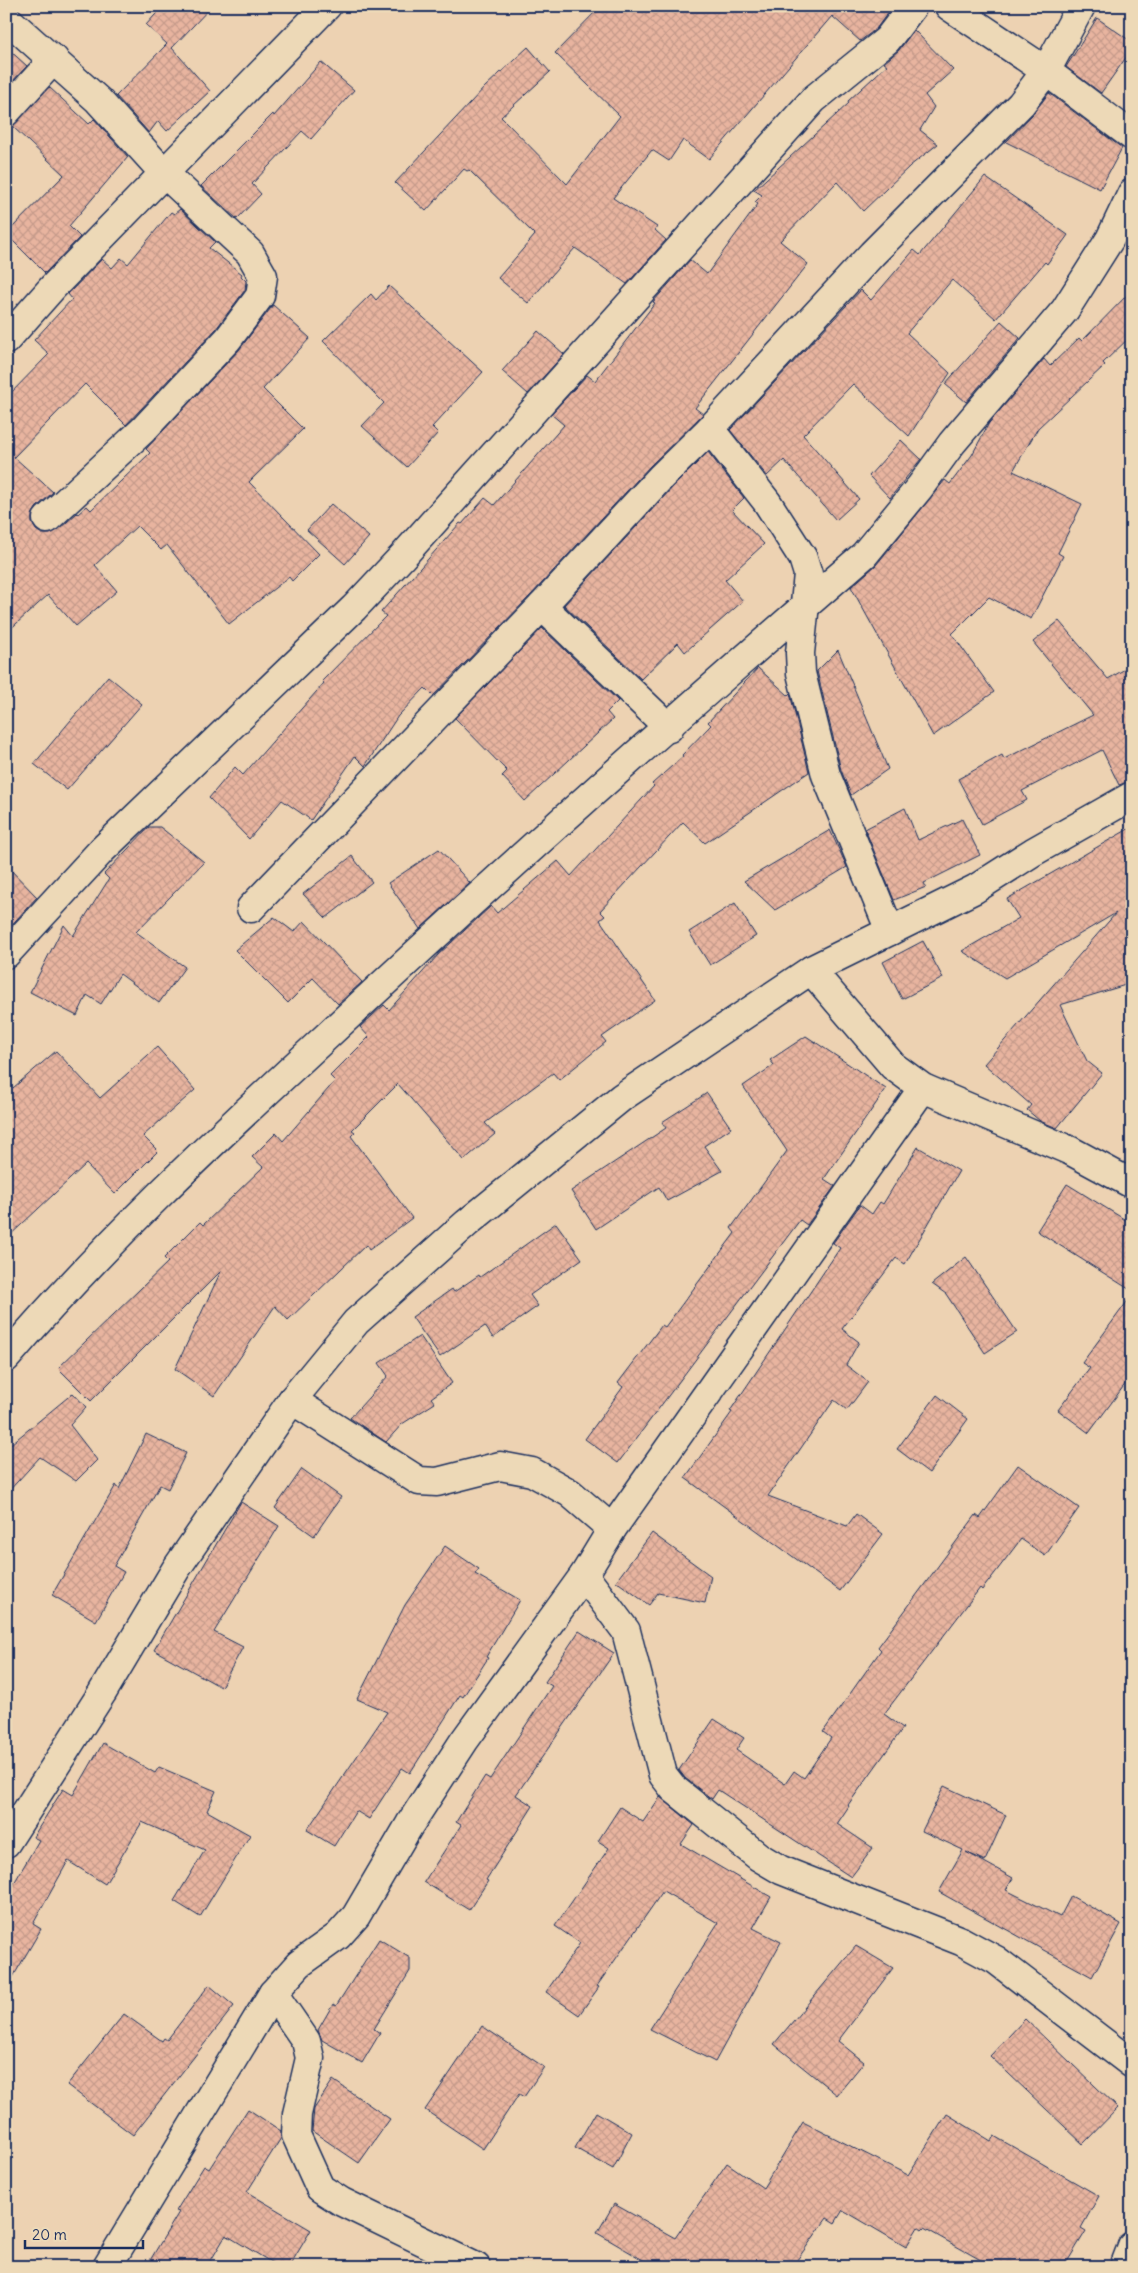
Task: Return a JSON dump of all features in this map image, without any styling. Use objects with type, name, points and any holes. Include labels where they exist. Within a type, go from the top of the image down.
[{"type":"street","points":[[6,340],[53,287],[327,6]]},
{"type":"street","points":[[6,954],[102,850],[354,608],[409,550],[814,98],[887,40],[913,6]]},
{"type":"street","points":[[949,6],[1046,71],[1132,136]]},
{"type":"street","points":[[251,908],[542,606],[661,477],[710,429],[872,254],[1021,104],[1046,71],[1080,6]]},
{"type":"street","points":[[6,18],[98,100],[164,173],[250,253],[263,276],[260,296],[228,339],[143,430],[47,519]]},
{"type":"street","points":[[6,112],[54,59]]},
{"type":"street","points":[[6,1358],[51,1305],[221,1135],[429,940],[864,555],[920,487],[952,443],[1064,310],[1110,239],[1132,193]]},
{"type":"street","points":[[710,429],[767,502],[803,558],[808,574],[800,653],[801,673],[826,775],[890,931]]},
{"type":"street","points":[[542,606],[669,728]]},
{"type":"street","points":[[6,1843],[102,1692],[176,1569],[292,1400],[356,1322],[467,1223],[622,1097],[811,970],[975,889],[1032,852],[1132,796]]},
{"type":"street","points":[[811,970],[893,1066],[923,1088],[1071,1151],[1132,1184]]},
{"type":"street","points":[[107,2267],[273,1993],[299,1964],[338,1936],[356,1916],[410,1824],[464,1741],[584,1574],[612,1529],[923,1088]]},
{"type":"street","points":[[292,1400],[419,1480],[437,1482],[500,1466],[532,1472],[570,1492],[612,1529]]},
{"type":"street","points":[[584,1574],[626,1631],[663,1775],[674,1789],[759,1857],[781,1870],[961,1942],[996,1960],[1072,2016],[1132,2064]]},
{"type":"street","points":[[273,1993],[306,2041],[310,2058],[297,2114],[296,2135],[320,2188],[342,2202],[476,2267]]},
{"type":"street","points":[[1124,2267],[1132,2246]]},
{"type":"building","points":[[163,6],[212,6],[172,48],[210,91],[167,131],[158,121],[149,133],[116,96],[167,44],[146,25]]},
{"type":"building","points":[[601,6],[892,7],[876,29],[860,41],[832,16],[709,159],[683,140],[669,161],[652,150],[613,198],[657,227],[655,230],[666,240],[627,284],[575,248],[528,303],[498,278],[535,235],[469,170],[464,169],[426,211],[395,183],[485,87],[528,47],[550,72],[501,117],[567,184],[620,116],[555,53]]},
{"type":"building","points":[[1097,18],[1132,42],[1132,49],[1101,93],[1066,67]]},
{"type":"building","points":[[914,30],[953,70],[925,95],[934,107],[920,130],[938,144],[910,166],[863,211],[837,182],[780,241],[808,264],[695,408],[703,414],[650,466],[531,595],[433,696],[425,688],[398,716],[365,766],[355,756],[311,820],[282,800],[249,839],[209,798],[235,767],[243,775],[324,683],[322,681],[386,616],[381,612],[460,523],[462,524],[485,498],[494,505],[564,425],[551,414],[587,375],[595,381],[655,303],[653,302],[690,260],[707,274],[758,204],[755,202],[762,195],[754,190],[849,103],[848,101],[887,65],[884,63],[899,50]]},
{"type":"building","points":[[6,47],[27,66],[6,88]]},
{"type":"building","points":[[321,62],[354,90],[311,139],[302,131],[252,184],[261,194],[237,219],[201,186],[273,114],[274,116]]},
{"type":"building","points":[[49,87],[89,124],[94,119],[128,157],[69,226],[80,237],[45,273],[6,234],[64,175],[12,126]]},
{"type":"building","points":[[1049,93],[1122,148],[1100,189],[1006,142],[1032,115]]},
{"type":"building","points":[[985,177],[1068,235],[1047,264],[1045,262],[996,319],[952,280],[907,333],[950,373],[909,436],[853,384],[803,435],[859,499],[836,520],[784,460],[767,476],[730,430],[861,290],[871,300],[914,250],[920,255]]},
{"type":"building","points":[[180,209],[215,242],[209,248],[242,274],[241,276],[246,281],[245,290],[216,329],[126,425],[85,384],[14,457],[53,492],[36,508],[32,515],[32,523],[36,530],[42,534],[50,534],[58,530],[87,506],[91,510],[150,453],[146,449],[239,350],[273,305],[310,338],[263,389],[303,429],[249,482],[319,554],[292,581],[289,577],[229,624],[167,545],[161,550],[137,526],[95,565],[117,591],[76,626],[48,595],[6,633],[6,398],[49,354],[34,340],[72,299],[68,294],[102,259],[112,268],[121,258],[128,264],[171,212],[174,214]]},
{"type":"building","points":[[389,286],[483,372],[432,427],[438,433],[407,467],[362,426],[384,403],[323,341],[371,294],[376,300]]},
{"type":"building","points":[[1132,290],[1132,335],[1103,363],[1105,365],[1038,428],[1013,471],[1082,504],[1058,553],[1063,556],[1031,619],[989,597],[952,634],[994,692],[933,736],[851,587],[876,565],[945,480],[950,484],[972,455],[989,423],[1044,359],[1050,366],[1079,338],[1082,341]]},
{"type":"building","points":[[1001,321],[1020,338],[966,402],[945,384]]},
{"type":"building","points":[[538,331],[564,354],[528,394],[502,371]]},
{"type":"building","points":[[901,440],[921,459],[890,498],[869,476]]},
{"type":"building","points":[[708,452],[744,498],[732,510],[764,544],[725,580],[743,601],[685,652],[678,643],[641,679],[564,605],[672,488]]},
{"type":"building","points":[[331,504],[369,537],[345,564],[307,530]]},
{"type":"building","points":[[1059,621],[1108,679],[1132,665],[1132,780],[1119,785],[1102,750],[1022,791],[1027,800],[982,824],[958,779],[1002,755],[1004,759],[1093,715],[1033,642]]},
{"type":"building","points":[[542,628],[618,701],[607,712],[613,719],[525,801],[502,776],[507,771],[455,718]]},
{"type":"building","points":[[838,650],[888,769],[851,795],[841,770],[817,671]]},
{"type":"building","points":[[758,668],[788,695],[790,693],[809,772],[705,843],[683,822],[600,911],[605,916],[600,920],[655,1000],[602,1037],[606,1042],[559,1080],[553,1073],[485,1123],[495,1134],[464,1160],[398,1084],[352,1130],[355,1132],[351,1136],[412,1218],[369,1250],[366,1245],[288,1320],[275,1306],[214,1396],[175,1369],[221,1271],[91,1401],[58,1368],[168,1262],[164,1258],[200,1222],[203,1225],[263,1167],[252,1157],[276,1133],[283,1141],[335,1081],[330,1076],[369,1037],[360,1027],[384,1005],[389,1010],[438,955],[491,906],[497,913],[558,861],[571,876],[654,786],[652,784],[683,756],[711,725],[708,722]]},
{"type":"building","points":[[108,676],[142,704],[67,790],[34,764]]},
{"type":"building","points":[[905,808],[918,840],[962,819],[980,855],[924,883],[926,887],[894,900],[865,829]]},
{"type":"building","points":[[149,827],[160,827],[204,862],[136,932],[185,967],[159,1003],[120,974],[101,1004],[87,995],[77,1016],[30,992],[64,925],[73,936],[109,879],[104,874]]},
{"type":"building","points":[[1132,827],[1132,983],[1060,1005],[1087,1061],[1102,1073],[1057,1128],[1040,1121],[1027,1110],[1031,1105],[984,1064],[1116,913],[1005,978],[962,951],[1019,918],[1007,899]]},
{"type":"building","points":[[830,830],[847,867],[775,910],[744,881]]},
{"type":"building","points":[[439,849],[470,883],[420,929],[388,883]]},
{"type":"building","points":[[352,856],[372,882],[326,918],[303,894]]},
{"type":"building","points":[[6,865],[37,897],[6,931]]},
{"type":"building","points":[[735,903],[756,936],[710,965],[689,932]]},
{"type":"building","points":[[274,917],[294,932],[304,921],[362,982],[338,1004],[313,978],[288,1003],[235,950]]},
{"type":"building","points":[[923,941],[943,978],[902,999],[883,962]]},
{"type":"building","points":[[806,1036],[886,1089],[824,1179],[835,1186],[807,1225],[800,1220],[618,1463],[585,1439],[623,1387],[618,1383],[662,1325],[665,1327],[735,1233],[731,1228],[787,1151],[743,1086],[774,1065],[770,1060]]},
{"type":"building","points":[[157,1047],[195,1090],[143,1136],[158,1151],[115,1194],[86,1164],[6,1239],[6,1094],[56,1051],[100,1098]]},
{"type":"building","points":[[707,1093],[731,1128],[704,1146],[722,1171],[667,1201],[659,1187],[596,1229],[571,1191],[666,1128],[662,1122]]},
{"type":"building","points":[[918,1147],[959,1171],[905,1264],[896,1258],[842,1329],[859,1342],[846,1365],[868,1382],[847,1410],[834,1400],[768,1496],[847,1526],[856,1514],[883,1534],[840,1591],[685,1478],[732,1412],[730,1411],[840,1248],[833,1243],[860,1205],[872,1214],[880,1202],[883,1204]]},
{"type":"building","points":[[1067,1184],[1132,1224],[1132,1291],[1037,1231]]},
{"type":"building","points":[[556,1223],[582,1259],[530,1295],[538,1306],[493,1338],[485,1326],[440,1357],[412,1317],[452,1289],[454,1292],[479,1275],[480,1277]]},
{"type":"building","points":[[966,1257],[1017,1332],[985,1353],[946,1294],[932,1284]]},
{"type":"building","points":[[1132,1295],[1132,1375],[1089,1433],[1058,1410],[1090,1368],[1082,1363]]},
{"type":"building","points":[[420,1336],[452,1383],[431,1398],[435,1403],[402,1424],[386,1442],[350,1418],[388,1376],[379,1363]]},
{"type":"building","points":[[73,1393],[86,1407],[70,1425],[97,1460],[76,1481],[40,1457],[6,1494],[6,1448]]},
{"type":"building","points":[[937,1395],[968,1419],[929,1473],[897,1449]]},
{"type":"building","points":[[146,1434],[186,1453],[168,1489],[160,1485],[114,1566],[124,1572],[96,1621],[52,1595],[116,1485],[119,1489]]},
{"type":"building","points":[[1018,1465],[1079,1508],[1045,1556],[1021,1539],[982,1590],[980,1588],[884,1714],[903,1728],[848,1805],[837,1824],[873,1848],[851,1877],[718,1790],[712,1799],[685,1778],[679,1770],[714,1719],[744,1738],[736,1750],[785,1784],[794,1771],[804,1778],[831,1738],[823,1732],[881,1650],[878,1647],[976,1515],[980,1518]]},
{"type":"building","points":[[302,1469],[341,1497],[314,1536],[275,1508]]},
{"type":"building","points":[[241,1502],[279,1526],[214,1632],[243,1647],[221,1687],[154,1650]]},
{"type":"building","points":[[652,1533],[711,1576],[705,1603],[658,1593],[649,1605],[616,1581]]},
{"type":"building","points":[[445,1546],[479,1569],[475,1574],[520,1600],[486,1657],[488,1658],[463,1697],[460,1695],[410,1773],[402,1768],[369,1819],[356,1811],[334,1846],[307,1830],[387,1712],[357,1699],[405,1605]]},
{"type":"building","points":[[579,1631],[614,1653],[516,1795],[533,1806],[469,1910],[424,1882],[461,1825],[456,1822],[485,1776],[490,1779],[552,1686],[545,1682]]},
{"type":"building","points":[[103,1743],[155,1773],[159,1767],[216,1791],[207,1811],[250,1835],[200,1917],[174,1901],[205,1850],[142,1822],[105,1884],[68,1861],[33,1924],[41,1929],[6,1989],[6,1897],[39,1840],[33,1837],[63,1789],[73,1795]]},
{"type":"building","points":[[944,1786],[1006,1815],[985,1861],[966,1852],[1013,1878],[1006,1890],[1060,1917],[1071,1896],[1121,1924],[1092,1977],[939,1892],[963,1850],[922,1831]]},
{"type":"building","points":[[660,1797],[694,1825],[681,1844],[771,1897],[753,1928],[781,1942],[715,2062],[650,2029],[718,1923],[663,1891],[579,2015],[546,1992],[580,1943],[555,1926],[609,1848],[598,1841],[620,1807],[643,1822]]},
{"type":"building","points":[[379,1939],[410,1958],[410,1971],[374,2029],[380,2033],[362,2063],[322,2040],[318,2030],[333,2004],[336,2006]]},
{"type":"building","points":[[856,1946],[893,1968],[838,2041],[864,2062],[837,2095],[774,2044]]},
{"type":"building","points":[[209,1985],[234,2006],[133,2135],[67,2085],[124,2014],[162,2041],[164,2038],[167,2040]]},
{"type":"building","points":[[1025,2019],[1118,2108],[1083,2144],[990,2056]]},
{"type":"building","points":[[482,2026],[544,2067],[524,2097],[519,2094],[483,2149],[425,2110]]},
{"type":"building","points":[[333,2080],[390,2119],[359,2163],[312,2131],[314,2109]]},
{"type":"building","points":[[248,2109],[281,2131],[281,2138],[247,2192],[311,2230],[289,2267],[279,2267],[226,2235],[207,2267],[146,2267],[179,2212],[176,2211],[204,2166],[209,2169]]},
{"type":"building","points":[[596,2112],[632,2133],[613,2169],[575,2148]]},
{"type":"building","points":[[947,2114],[991,2141],[994,2136],[1099,2196],[1081,2228],[1086,2231],[1064,2267],[993,2267],[924,2228],[922,2230],[918,2227],[906,2247],[843,2210],[835,2223],[827,2218],[792,2267],[655,2267],[597,2233],[614,2204],[675,2238],[727,2163],[763,2188],[803,2122],[908,2175]]}]
